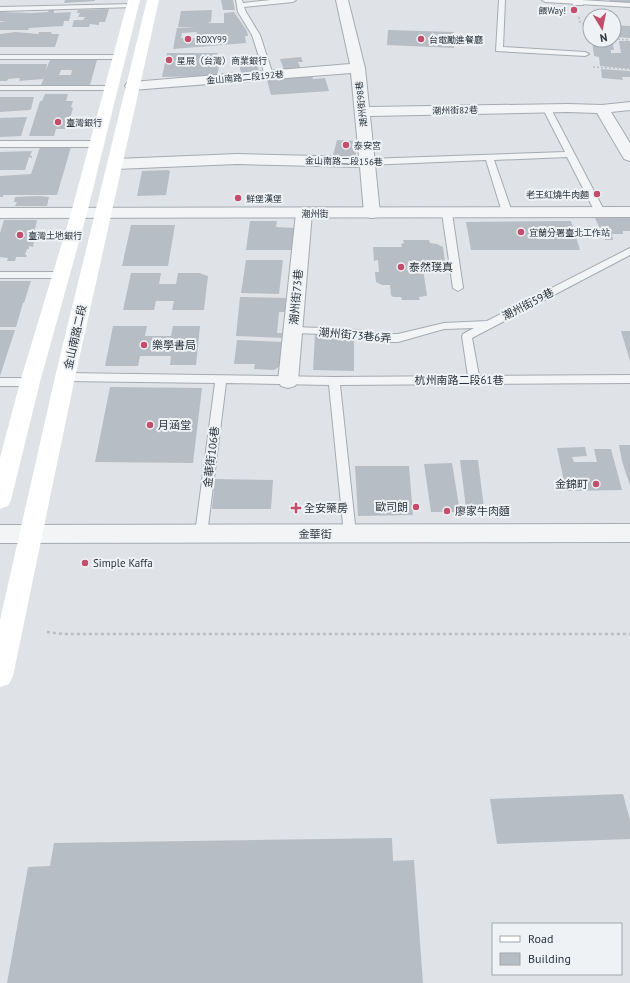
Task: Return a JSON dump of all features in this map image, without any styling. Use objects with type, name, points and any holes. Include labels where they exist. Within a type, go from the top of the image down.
[{"type":"main road","name":"金山南路二段","points":[[0,676],[65,377],[105,212],[132,86],[153,0]]},
{"type":"main road","points":[[0,500],[30,382],[79,212],[134,3]]},
{"type":"street","name":"潮州街98巷","points":[[342,0],[358,68],[372,213]]},
{"type":"street","name":"金山南路二段192巷","points":[[132,86],[358,68]]},
{"type":"street","name":"潮州街82巷","points":[[363,112],[568,108],[602,109],[630,106]]},
{"type":"street","points":[[602,109],[630,156]]},
{"type":"street","name":"金山南路二段156巷","points":[[116,164],[237,159],[367,162]]},
{"type":"street","name":"潮州街","points":[[0,213],[630,212]]},
{"type":"street","name":"潮州街73巷","points":[[288,381],[304,213]]},
{"type":"street","name":"金華街","points":[[0,534],[630,532]]},
{"type":"lane","points":[[269,75],[256,35],[242,12],[240,3],[293,0]]},
{"type":"lane","points":[[502,0],[499,49],[585,54]]},
{"type":"lane","points":[[546,0],[630,5]]},
{"type":"lane","points":[[0,9],[134,3]]},
{"type":"lane","points":[[0,57],[119,57]]},
{"type":"lane","points":[[0,88],[111,88]]},
{"type":"lane","points":[[547,109],[600,212]]},
{"type":"lane","points":[[0,144],[96,144]]},
{"type":"lane","name":"金山南路二段156巷","points":[[367,162],[571,154]]},
{"type":"lane","points":[[490,157],[507,212]]},
{"type":"lane","points":[[447,213],[458,288]]},
{"type":"lane","name":"潮州街59巷","points":[[474,380],[467,336],[630,251]]},
{"type":"lane","points":[[0,275],[60,275]]},
{"type":"lane","name":"潮州街73巷6弄","points":[[293,330],[350,332],[382,338],[398,338],[444,326],[488,324]]},
{"type":"lane","name":"杭州南路二段61巷","points":[[65,377],[288,381],[630,379]]},
{"type":"lane","name":"金華街106巷","points":[[201,534],[221,380]]},
{"type":"lane","points":[[334,381],[350,534]]},
{"type":"lane","points":[[0,382],[30,382]]},
{"type":"path","points":[[588,67],[630,69]]},
{"type":"path","points":[[47,632],[63,634],[630,634]]},
{"type":"building","points":[[65,0],[95,0],[95,1],[64,3]]},
{"type":"building","points":[[221,0],[233,0],[235,10],[223,10]]},
{"type":"building","points":[[630,0],[630,3],[609,1]]},
{"type":"building","points":[[109,9],[105,22],[99,22],[99,25],[90,24],[89,27],[72,27],[74,20],[83,20],[85,17],[78,17],[80,13],[77,13],[78,10]]},
{"type":"building","points":[[49,10],[54,10],[54,13],[71,12],[69,21],[64,21],[63,26],[29,28],[28,30],[0,30],[0,22],[6,21],[0,21],[0,12],[32,13],[48,12]]},
{"type":"building","points":[[212,10],[211,22],[207,23],[224,23],[224,13],[234,12],[247,31],[248,36],[245,36],[246,43],[173,49],[177,28],[196,27],[178,27],[181,11]],"holes":[[[197,32],[196,38],[181,38],[182,33]]]},
{"type":"building","points":[[622,26],[630,26],[630,38],[622,38]]},
{"type":"building","name":"台電勵進餐廳","points":[[388,30],[454,32],[454,48],[387,45]]},
{"type":"building","points":[[16,32],[38,34],[39,32],[51,32],[52,34],[59,34],[55,47],[0,47],[0,34]]},
{"type":"building","points":[[622,41],[630,41],[630,69],[600,66],[599,57],[594,56],[593,48],[614,48],[614,50],[611,50],[611,53],[621,53],[620,48],[622,48]]},
{"type":"building","points":[[167,53],[218,53],[218,62],[220,62],[217,76],[162,77]]},
{"type":"building","points":[[245,56],[248,59],[256,57],[259,71],[241,72],[237,57]]},
{"type":"building","points":[[301,57],[303,62],[298,62],[301,69],[284,70],[280,59]]},
{"type":"building","points":[[50,60],[97,60],[90,85],[41,85],[46,72],[43,79],[19,81],[20,78],[0,81],[0,64],[47,64],[46,70]],"holes":[[[61,70],[72,70],[71,75],[59,75]]]},
{"type":"building","points":[[601,69],[630,71],[630,77],[622,77],[623,80],[602,78]]},
{"type":"building","points":[[312,76],[313,79],[325,78],[329,91],[271,95],[267,80]]},
{"type":"building","points":[[45,94],[68,94],[66,101],[73,101],[71,107],[73,108],[69,122],[67,122],[65,129],[56,129],[54,136],[29,136],[40,101],[42,101]]},
{"type":"building","points":[[0,97],[34,97],[30,110],[0,112]]},
{"type":"building","points":[[27,117],[21,136],[0,137],[0,118]]},
{"type":"building","name":"泰安宮","points":[[337,140],[355,141],[356,159],[332,159]]},
{"type":"building","points":[[40,147],[71,147],[57,195],[3,195],[3,197],[0,197],[0,176],[31,174]]},
{"type":"building","points":[[32,151],[30,156],[32,156],[32,158],[29,157],[25,170],[0,170],[0,152]]},
{"type":"building","points":[[142,171],[170,171],[166,195],[137,196]]},
{"type":"building","points":[[15,197],[49,197],[47,206],[15,206],[17,202],[14,202]]},
{"type":"building","points":[[630,217],[630,231],[623,231],[623,234],[612,234],[613,240],[605,240],[595,218]]},
{"type":"building","points":[[4,220],[37,220],[34,233],[37,233],[35,239],[31,240],[34,241],[33,247],[29,246],[29,249],[27,249],[25,255],[27,255],[26,257],[16,257],[15,261],[7,261],[8,258],[0,257],[0,233]]},
{"type":"building","points":[[250,221],[277,221],[276,227],[295,228],[294,250],[246,250]]},
{"type":"building","name":"宜蘭分署臺北工作站","points":[[571,221],[580,250],[471,250],[466,222]]},
{"type":"building","points":[[131,225],[175,225],[168,266],[122,266]]},
{"type":"building","name":"泰然璞真","points":[[403,240],[429,240],[430,243],[443,247],[445,262],[422,263],[427,295],[419,297],[420,300],[402,300],[401,297],[393,297],[391,295],[390,285],[382,285],[376,282],[375,272],[379,272],[378,260],[374,261],[373,247],[402,247],[401,244],[404,243]]},
{"type":"building","points":[[246,260],[283,260],[279,294],[241,293]]},
{"type":"building","points":[[131,273],[161,273],[159,284],[176,284],[178,273],[199,273],[208,276],[204,310],[172,310],[174,301],[156,301],[154,310],[123,310]]},
{"type":"building","points":[[0,281],[31,281],[24,303],[0,303]]},
{"type":"building","points":[[240,297],[286,298],[286,312],[279,312],[277,333],[285,333],[284,338],[236,336]]},
{"type":"building","points":[[0,303],[23,303],[16,327],[0,327]]},
{"type":"building","points":[[113,326],[147,326],[145,336],[171,336],[173,326],[200,326],[196,365],[170,365],[171,356],[140,356],[138,366],[105,366]]},
{"type":"building","points":[[0,330],[15,330],[0,376]]},
{"type":"building","points":[[621,331],[630,331],[630,361]]},
{"type":"building","points":[[315,335],[354,336],[354,371],[313,370]]},
{"type":"building","points":[[237,340],[284,342],[282,365],[274,370],[254,369],[255,364],[234,364]]},
{"type":"building","name":"月涵堂","points":[[110,387],[202,388],[193,463],[95,462]]},
{"type":"building","points":[[619,445],[630,445],[630,486],[622,461]]},
{"type":"building","points":[[585,447],[587,456],[572,457],[574,462],[597,462],[594,449],[611,449],[622,490],[566,491],[557,448]]},
{"type":"building","points":[[460,460],[478,460],[484,508],[466,508]]},
{"type":"building","points":[[452,463],[460,512],[431,512],[424,464]]},
{"type":"building","points":[[355,466],[409,466],[413,515],[358,516]]},
{"type":"building","points":[[215,479],[273,480],[271,509],[212,509]]},
{"type":"building","points":[[623,794],[630,820],[630,839],[497,844],[490,799]]},
{"type":"building","points":[[392,838],[393,861],[414,860],[423,983],[7,983],[28,867],[50,866],[54,843]]},
{"type":"place","name":"餵Way!","points":[[574,10]]},
{"type":"place","name":"ROXY99","points":[[188,39]]},
{"type":"place","name":"台電勵進餐廳","points":[[421,39]]},
{"type":"place","name":"星展（台灣）商業銀行","points":[[169,60]]},
{"type":"place","name":"臺灣銀行","points":[[58,122]]},
{"type":"place","name":"泰安宮","points":[[346,145]]},
{"type":"place","name":"老王紅燒牛肉麵","points":[[597,194]]},
{"type":"place","name":"鮮堡漢堡","points":[[238,198]]},
{"type":"place","name":"宜蘭分署臺北工作站","points":[[521,232]]},
{"type":"place","name":"臺灣土地銀行","points":[[20,235]]},
{"type":"place","name":"泰然璞真","points":[[401,267]]},
{"type":"place","name":"樂學書局","points":[[144,345]]},
{"type":"place","name":"月涵堂","points":[[150,425]]},
{"type":"place","name":"金錦町","points":[[596,484]]},
{"type":"place","name":"歐司朗","points":[[416,507]]},
{"type":"place","name":"全安藥房","points":[[296,508]]},
{"type":"place","name":"廖家牛肉麵","points":[[447,511]]},
{"type":"place","name":"Simple Kaffa","points":[[85,563]]}]
